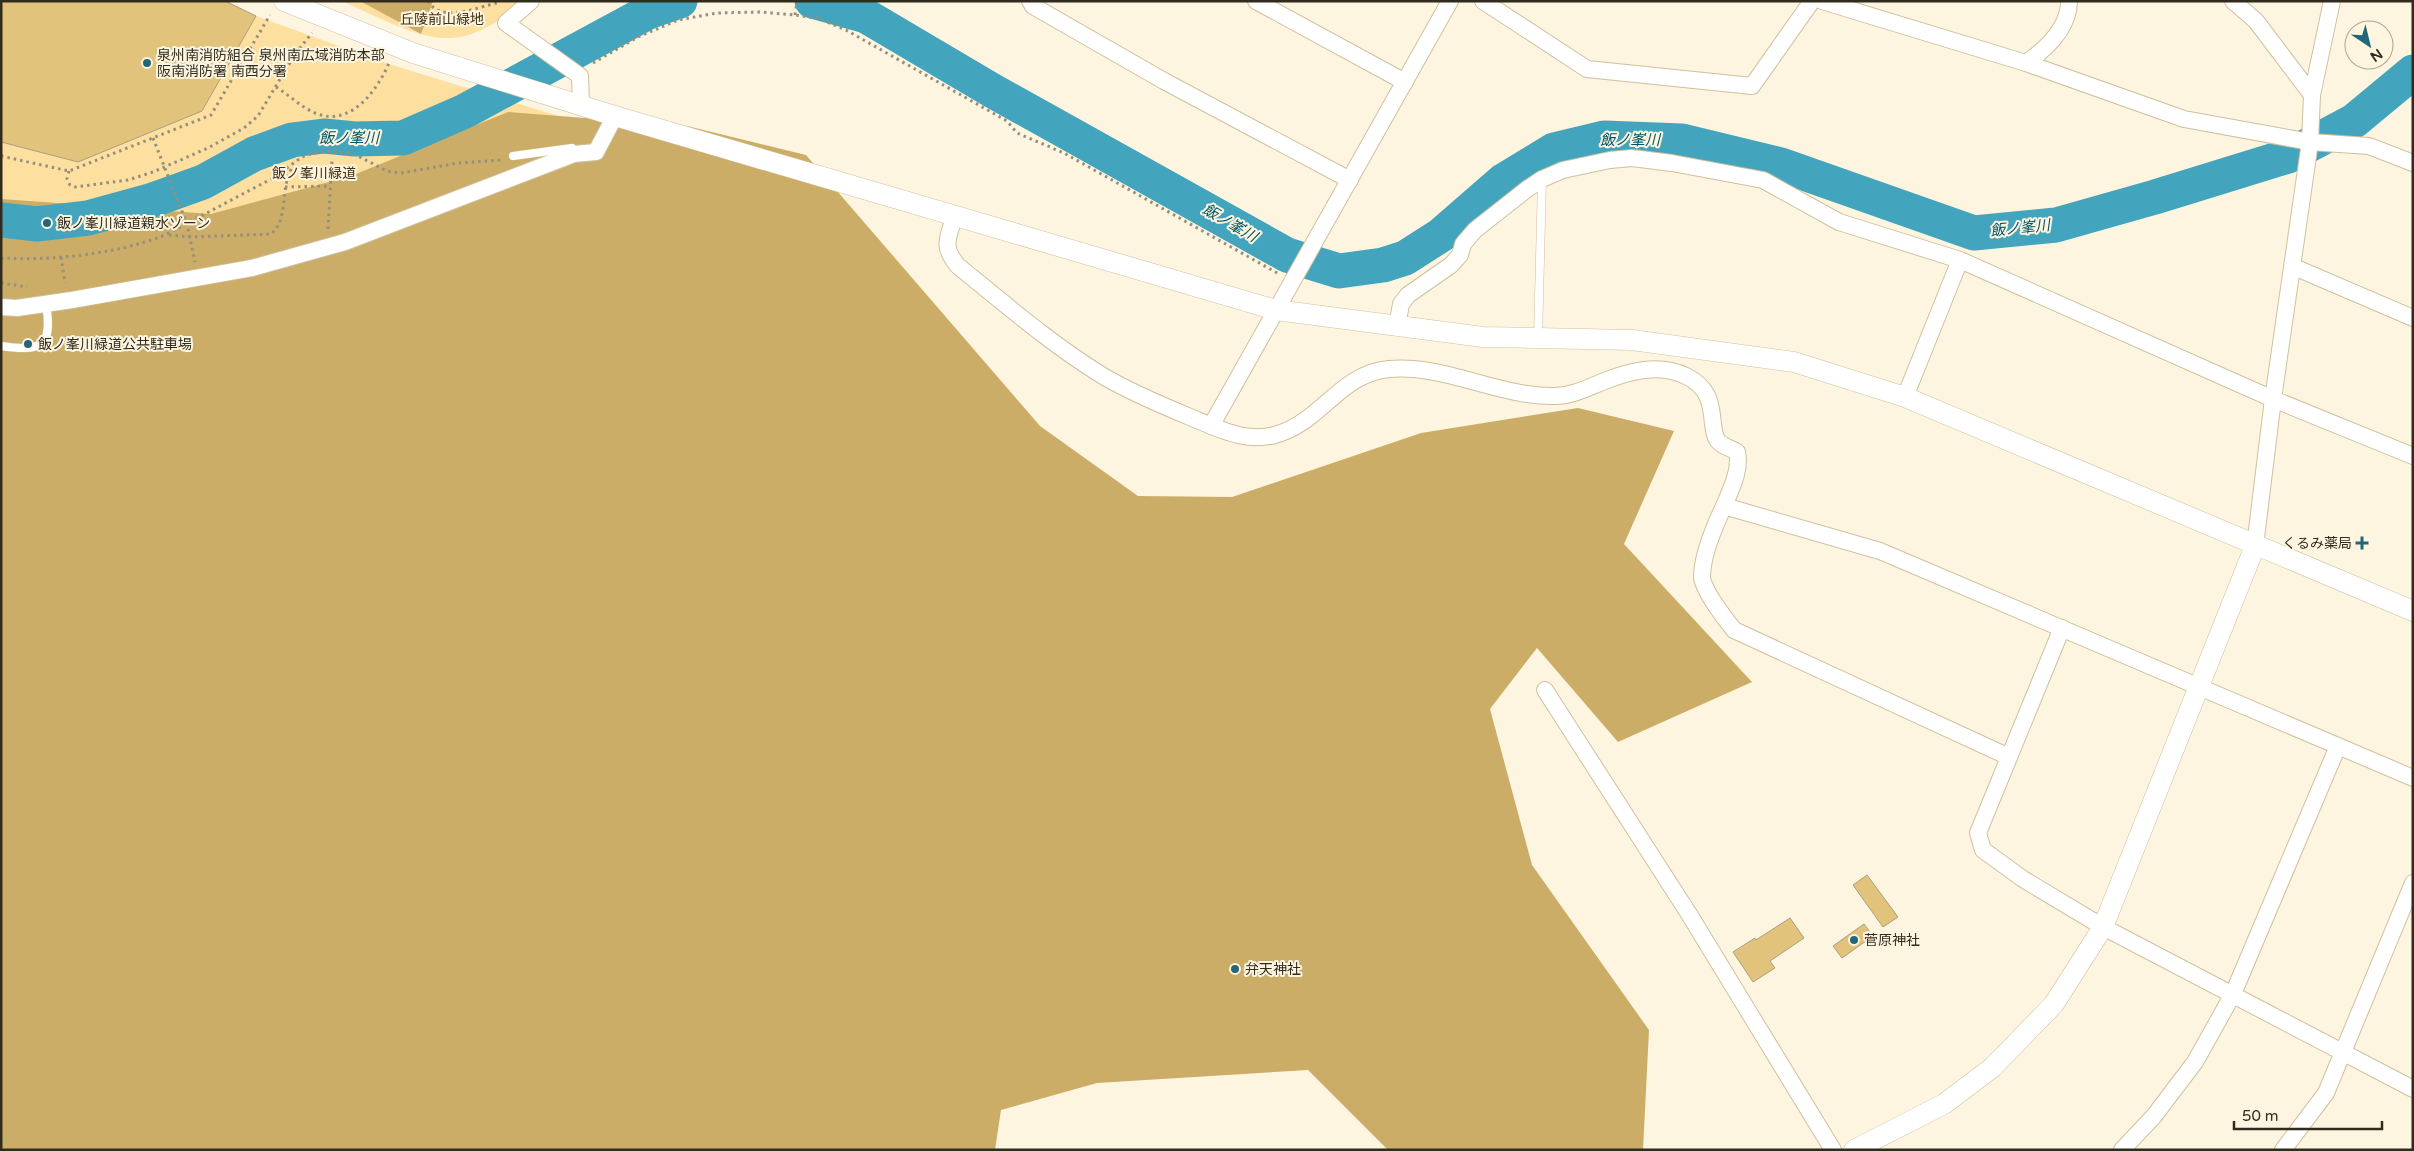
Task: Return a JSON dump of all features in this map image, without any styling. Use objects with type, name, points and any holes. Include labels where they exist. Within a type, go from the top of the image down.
[{"type":"street","points":[[531,1],[506,23],[580,76],[580,105]]},
{"type":"street","points":[[1030,1],[1033,6],[1164,81],[1350,180]]},
{"type":"street","points":[[1256,1],[1405,82]]},
{"type":"street","points":[[1211,426],[1450,1]]},
{"type":"street","points":[[1483,1],[1587,69],[1752,86],[1812,1]]},
{"type":"street","points":[[1822,1],[2026,63],[2184,119],[2310,142],[2369,146],[2413,163]]},
{"type":"street","points":[[2026,63],[2042,52],[2054,38],[2069,9],[2069,1]]},
{"type":"street","points":[[2233,1],[2256,21],[2312,95]]},
{"type":"street","points":[[1854,1150],[1944,1104],[1993,1067],[2054,1004],[2103,927],[2201,687],[2255,546],[2273,399],[2294,267],[2310,142],[2312,95],[2332,1]]},
{"type":"street","points":[[279,5],[324,18],[396,46],[615,116],[1276,310],[1483,337],[1632,340],[1794,362],[1905,397],[2413,611]]},
{"type":"street","points":[[1,307],[17,308],[67,301],[198,278],[252,268],[327,247],[574,154],[596,152],[615,116]]},
{"type":"street","points":[[1397,326],[1401,304],[1408,295],[1451,265],[1460,255],[1463,244],[1475,230],[1542,179],[1563,170],[1610,160],[1632,158],[1672,163],[1763,180],[1838,222],[1960,260],[2273,399],[2413,456]]},
{"type":"street","points":[[955,215],[947,243],[948,254],[965,272],[1038,331],[1105,377],[1233,435],[1261,438],[1282,433],[1303,422],[1347,384],[1371,371],[1378,370],[1416,369],[1496,388],[1556,396],[1580,392],[1626,374],[1649,369],[1664,370],[1684,375],[1702,386],[1711,404],[1717,440],[1723,446],[1731,447],[1737,452],[1739,460],[1734,483],[1715,525],[1702,578],[1716,607],[1734,630],[2009,757]]},
{"type":"street","points":[[1905,397],[1960,260]]},
{"type":"street","points":[[2294,267],[2413,318]]},
{"type":"street","points":[[1724,506],[1880,551],[2413,778]]},
{"type":"street","points":[[2062,628],[1978,833],[1983,850],[2023,879],[2103,927],[2413,1089]]},
{"type":"street","points":[[1545,690],[1689,914],[1833,1150]]},
{"type":"street","points":[[2122,1150],[2154,1116],[2195,1062],[2233,994],[2338,746]]},
{"type":"street","points":[[2284,1150],[2326,1093],[2413,883]]},
{"type":"lane","points":[[513,156],[572,148],[574,154]]},
{"type":"lane","points":[[1538,338],[1542,179]]},
{"type":"lane","points":[[1,346],[22,349],[36,347],[43,342],[48,335],[50,325],[46,304]]},
{"type":"path","points":[[428,1],[431,6],[446,13],[463,12],[497,3],[516,14]]},
{"type":"path","points":[[794,15],[797,1]]},
{"type":"path","points":[[1,156],[69,171],[211,115],[279,5]]},
{"type":"path","points":[[580,76],[592,73],[593,62],[638,37],[678,20],[717,13],[760,12],[817,18],[846,30],[1007,121],[1017,132],[1064,153],[1292,281]]},
{"type":"path","points":[[69,171],[67,179],[70,185],[75,187],[128,180],[153,172],[208,148],[244,128],[258,116],[295,54],[324,18]]},
{"type":"path","points":[[276,87],[315,113],[340,116],[352,111],[376,86],[384,76],[396,46]]},
{"type":"path","points":[[153,138],[187,224],[198,278]]},
{"type":"path","points":[[1,258],[61,256],[128,248],[165,236],[273,178],[296,162],[314,153],[333,151],[354,154],[387,171],[401,173],[513,156]]},
{"type":"path","points":[[327,247],[332,160]]},
{"type":"path","points":[[165,236],[191,238],[271,234],[281,222],[288,173],[296,162]]},
{"type":"path","points":[[285,188],[330,186]]},
{"type":"path","points":[[61,256],[67,301]]},
{"type":"green space","name":"丘陵前山緑地","points":[[342,1],[523,1],[498,21],[479,31],[448,38],[435,37],[408,30]]},
{"type":"green space","name":"飯ノ峯川緑道","points":[[256,16],[389,64],[649,144],[1,489],[1,142],[78,162],[202,111]]},
{"type":"shaded area","points":[[360,1],[433,1],[421,34]]},
{"type":"shaded area","points":[[508,112],[687,126],[806,155],[1040,426],[1138,496],[1232,497],[1421,433],[1578,408],[1674,431],[1624,544],[1752,682],[1618,742],[1537,648],[1490,709],[1532,865],[1649,1030],[1643,1150],[1388,1150],[1308,1070],[1097,1083],[1001,1110],[995,1150],[1,1150],[1,199],[211,214],[351,176]]},
{"type":"building","name":"泉州南消防組合 泉州南広域消防本部 阪南消防署 南西分署","points":[[1,1],[225,1],[256,16],[202,111],[78,162],[1,142]]},
{"type":"building","points":[[1867,875],[1898,917],[1883,927],[1853,885]]},
{"type":"building","points":[[1790,918],[1804,938],[1770,961],[1775,968],[1753,982],[1733,952]]},
{"type":"building","points":[[1864,924],[1873,936],[1842,958],[1833,946]]},
{"type":"waterway","name":"飯ノ峯川","points":[[1,220],[37,224],[88,218],[150,201],[203,182],[254,154],[292,140],[324,136],[355,139],[403,138],[465,111],[648,12],[680,1]]},
{"type":"waterway","name":"飯ノ峯川","points":[[812,1],[866,16],[993,91],[1287,255],[1339,271],[1383,265],[1405,258],[1441,235],[1503,181],[1554,150],[1604,138],[1682,141],[1781,165],[1974,233],[2056,225],[2288,156],[2354,121],[2413,72]]},
{"type":"place","name":"泉州南消防組合 泉州南広域消防本部 阪南消防署 南西分署","points":[[147,63]]},
{"type":"place","name":"飯ノ峯川緑道親水ゾーン","points":[[47,223]]},
{"type":"place","name":"飯ノ峯川緑道公共駐車場","points":[[28,344]]},
{"type":"place","name":"くるみ薬局","points":[[2362,543]]},
{"type":"place","name":"菅原神社","points":[[1854,940]]},
{"type":"place","name":"弁天神社","points":[[1235,969]]}]
